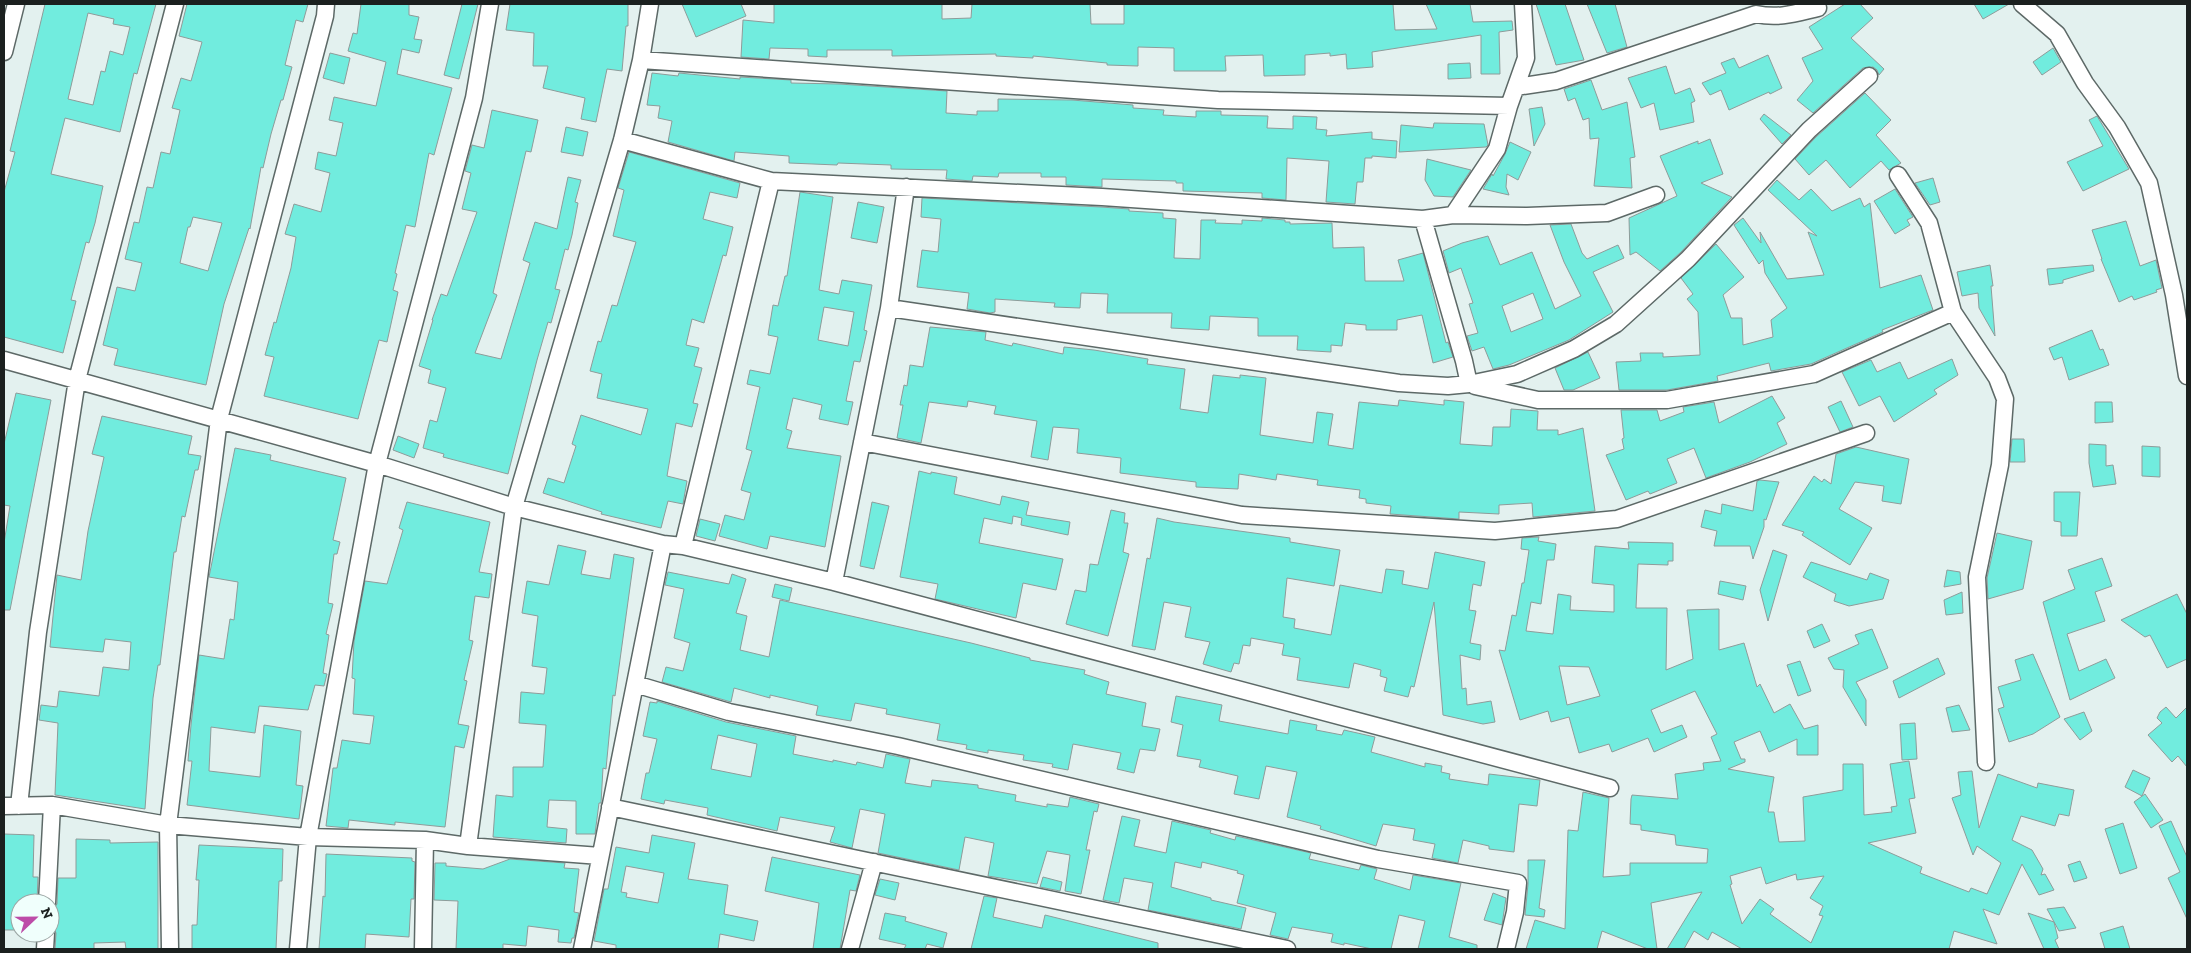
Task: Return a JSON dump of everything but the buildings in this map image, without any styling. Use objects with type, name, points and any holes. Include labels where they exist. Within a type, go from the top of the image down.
[{"type":"street","points":[[4,52],[16,4]]},
{"type":"street","points":[[175,4],[77,380],[11,806],[52,805],[168,825],[308,837],[425,840],[468,846],[600,856]]},
{"type":"street","points":[[170,949],[168,825],[219,419],[325,16],[326,4]]},
{"type":"street","points":[[298,949],[308,837],[377,464],[474,98],[490,4]]},
{"type":"street","points":[[468,846],[514,507],[622,140],[641,60],[650,4]]},
{"type":"street","points":[[1453,215],[1498,149],[1509,106],[1526,58],[1523,4]]},
{"type":"street","points":[[1516,87],[1556,81],[1756,14],[1771,17],[1789,16],[1818,8],[1817,4]]},
{"type":"street","points":[[2022,4],[2057,34],[2084,83],[2117,127],[2149,183],[2172,286],[2187,376]]},
{"type":"street","points":[[641,60],[1218,100],[1509,106]]},
{"type":"street","points":[[889,308],[1399,384],[1448,386],[1469,384],[1517,374],[1574,349],[1616,324],[1688,259],[1810,130],[1869,76]]},
{"type":"street","points":[[622,140],[771,180],[1102,197],[1423,219],[1453,215],[1528,216],[1608,213],[1656,195]]},
{"type":"street","points":[[1898,175],[1929,223],[1954,312],[1997,378],[2005,399],[2000,465],[1977,577],[1986,762]]},
{"type":"street","points":[[682,546],[771,180]]},
{"type":"street","points":[[834,582],[889,308],[906,187]]},
{"type":"street","points":[[1423,219],[1469,384]]},
{"type":"street","points":[[1469,384],[1538,400],[1667,400],[1814,374],[1954,312]]},
{"type":"street","points":[[4,360],[377,464],[514,507],[663,544],[682,546],[834,582],[1610,788]]},
{"type":"street","points":[[862,442],[1242,515],[1495,531],[1618,519],[1866,434]]},
{"type":"street","points":[[582,949],[663,544]]},
{"type":"street","points":[[635,684],[729,712],[898,746],[1378,859],[1518,883],[1515,912],[1506,949]]},
{"type":"street","points":[[48,893],[52,805]]},
{"type":"street","points":[[610,806],[1287,949]]},
{"type":"street","points":[[423,949],[425,840]]},
{"type":"street","points":[[850,949],[874,862]]}]
